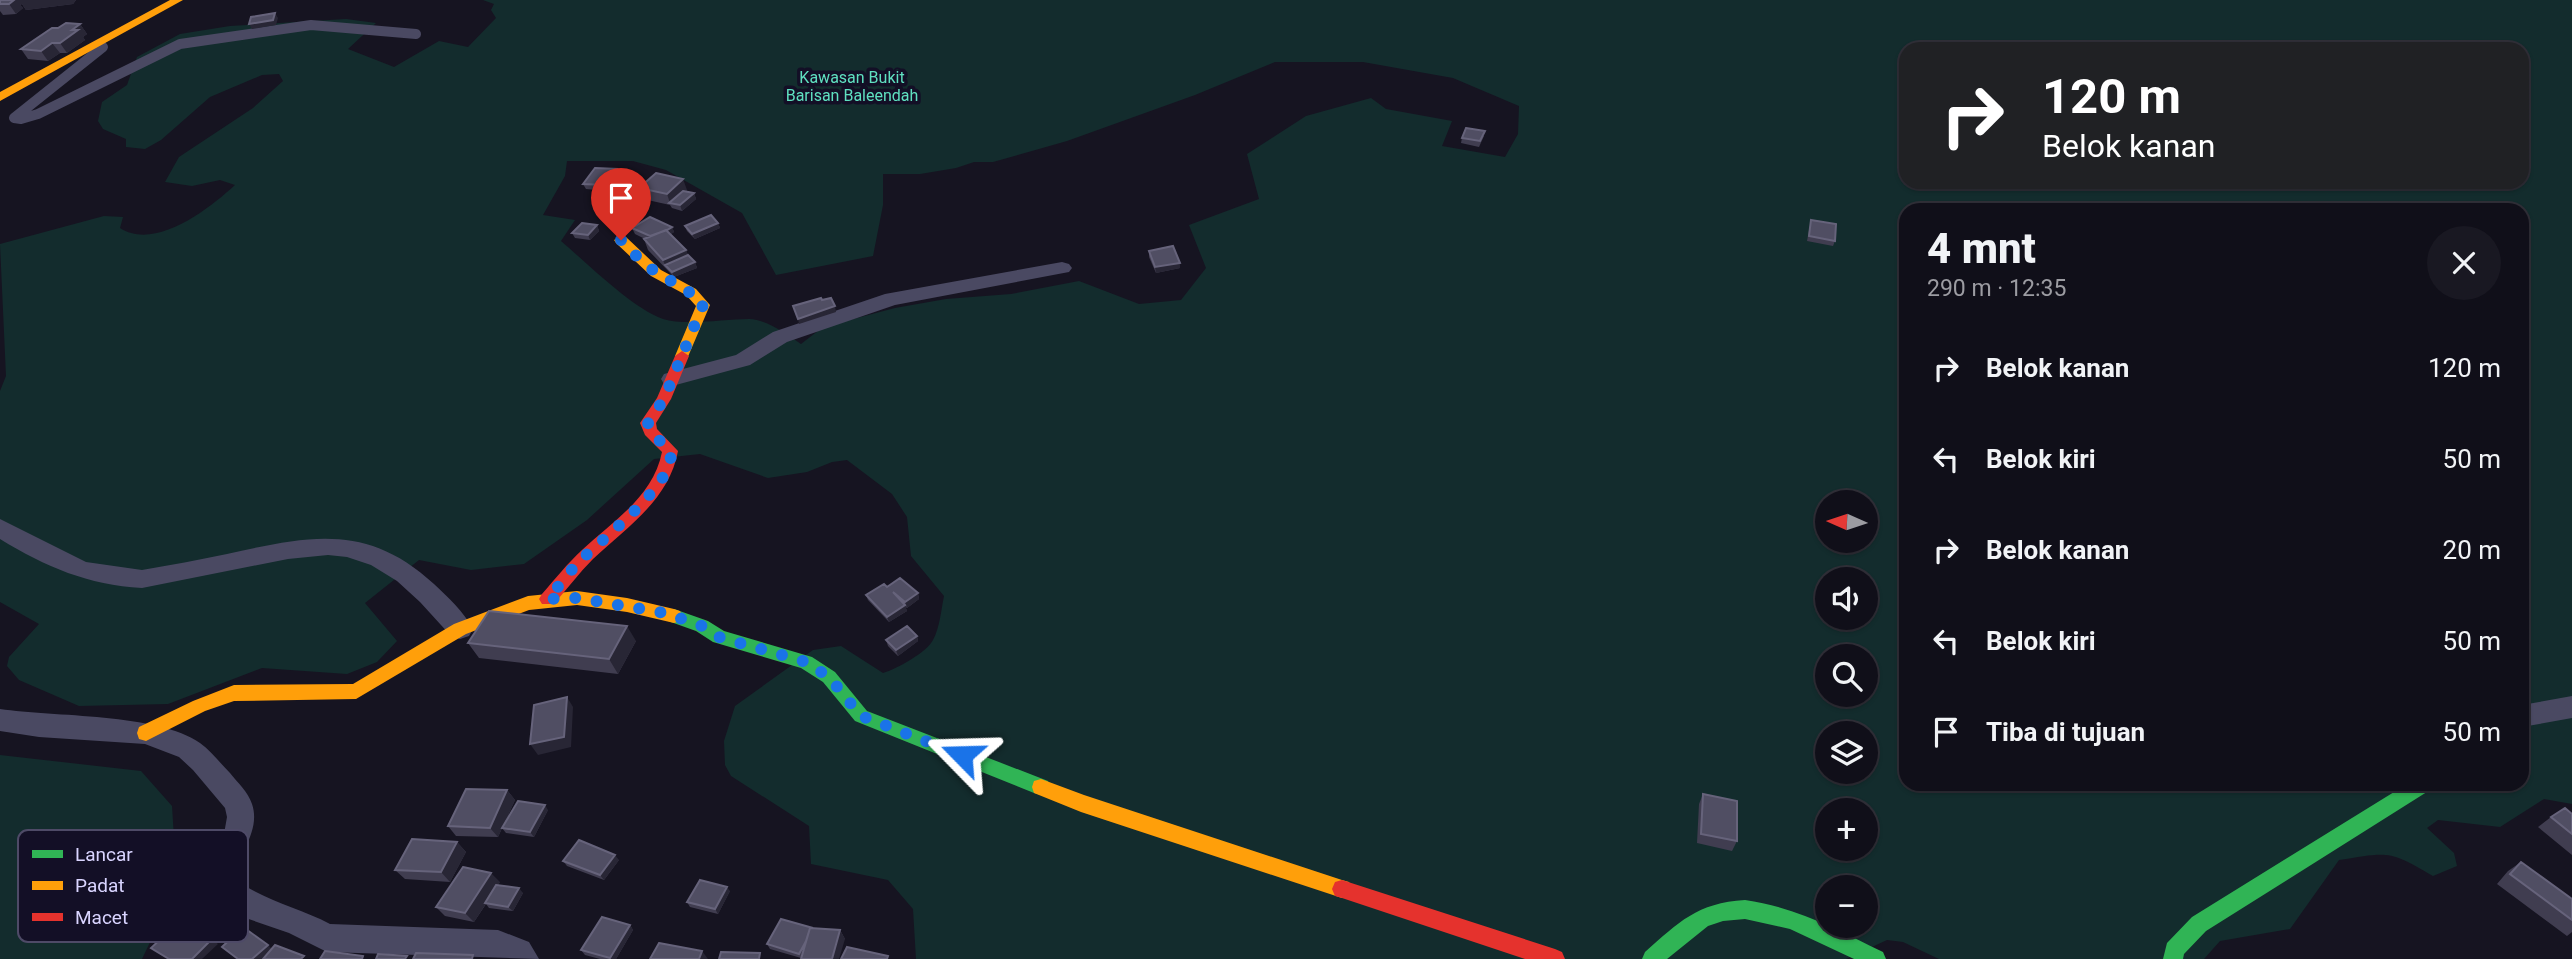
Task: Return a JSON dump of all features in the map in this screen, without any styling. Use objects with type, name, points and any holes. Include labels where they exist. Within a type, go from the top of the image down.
[{"type":"street","points":[[0,97],[178,0]]},
{"type":"street","points":[[548,599],[580,561],[629,516],[660,482],[672,457],[670,451],[650,431],[648,423],[673,379],[699,317],[702,300],[645,265],[621,240]]},
{"type":"street","points":[[673,379],[743,360],[780,337],[892,299],[1062,268]]},
{"type":"street","points":[[0,528],[66,566],[118,579],[142,579],[294,549],[342,547],[364,552],[389,564],[433,596],[460,629]]},
{"type":"street","points":[[146,733],[199,706],[234,693],[356,691],[460,629],[528,603],[577,598],[665,613],[702,626],[719,637],[788,655],[806,662],[829,677],[861,716],[1081,803],[1555,959]]},
{"type":"street","points":[[2529,715],[2572,707]]},
{"type":"street","points":[[0,720],[39,726],[146,733],[188,749],[203,762],[238,803],[241,817],[239,830]]},
{"type":"street","points":[[2173,959],[2174,950],[2199,924],[2412,791]]},
{"type":"street","points":[[248,905],[298,922],[327,938],[498,944],[518,952],[524,959]]},
{"type":"street","points":[[1652,959],[1704,916],[1728,909],[1756,911],[1789,920],[1876,959]]},
{"type":"lane","points":[[128,27],[14,118],[21,119],[38,114],[180,44],[311,25],[416,34]]},
{"type":"green space","name":"Kawasan Bukit Barisan Baleendah","points":[[483,0],[2572,0],[2572,804],[2544,799],[2500,827],[2438,820],[2427,828],[2454,853],[2457,866],[2433,876],[2407,861],[2388,855],[2339,860],[2290,929],[2220,941],[2204,959],[1939,959],[1903,942],[1887,940],[1846,959],[916,959],[913,909],[888,880],[811,864],[809,826],[731,776],[725,765],[724,741],[735,706],[813,650],[841,646],[883,673],[918,655],[930,645],[935,635],[944,596],[911,556],[907,517],[892,494],[847,460],[832,462],[807,472],[768,478],[700,454],[654,459],[587,520],[524,564],[471,570],[419,560],[365,603],[397,641],[377,662],[347,674],[262,668],[168,704],[79,706],[19,680],[7,666],[9,657],[39,624],[0,602],[0,391],[6,376],[0,244],[104,216],[123,217],[120,228],[134,234],[165,231],[181,224],[211,205],[235,185],[220,180],[192,186],[165,182],[179,157],[253,108],[283,81],[279,74],[262,75],[210,97],[161,140],[145,149],[126,147],[126,139],[103,129],[98,121],[102,102],[127,85],[137,57],[180,34],[230,26],[346,19],[376,23],[348,49],[394,67],[439,41],[468,47],[496,18],[491,10],[494,4]],"holes":[[[1275,62],[1363,62],[1453,78],[1519,106],[1518,134],[1505,157],[1442,146],[1452,121],[1386,109],[1371,98],[1306,116],[1247,154],[1259,199],[1189,225],[1206,268],[1181,300],[1139,304],[1079,281],[1011,294],[946,299],[895,308],[823,327],[801,344],[776,328],[756,320],[682,322],[663,319],[610,284],[561,241],[575,220],[543,215],[565,176],[567,161],[633,161],[666,170],[742,213],[776,275],[873,256],[883,205],[883,174],[920,174],[974,162],[993,162],[1067,141],[1195,95]]]},
{"type":"green space","points":[[0,755],[141,771],[172,806],[174,830],[18,830],[18,942],[150,942],[142,959],[0,959]]},
{"type":"building","points":[[0,0],[14,0],[9,4],[0,4]]},
{"type":"building","points":[[275,13],[273,20],[249,24],[251,17]]},
{"type":"building","points":[[66,23],[80,24],[72,30],[78,30],[60,43],[52,43],[41,51],[21,49],[52,28]]},
{"type":"building","points":[[1466,128],[1485,131],[1480,141],[1462,138]]},
{"type":"building","points":[[595,168],[617,169],[606,185],[583,184]]},
{"type":"building","points":[[656,173],[683,179],[667,194],[639,188]]},
{"type":"building","points":[[617,185],[633,189],[611,207],[595,202]]},
{"type":"building","points":[[683,191],[694,193],[680,205],[669,203]]},
{"type":"building","points":[[623,209],[632,213],[618,223],[608,219]]},
{"type":"building","points":[[711,215],[718,223],[692,234],[685,226]]},
{"type":"building","points":[[650,217],[672,227],[650,236],[632,228]]},
{"type":"building","points":[[1811,220],[1836,224],[1835,241],[1809,236]]},
{"type":"building","points":[[582,223],[597,225],[588,235],[572,233]]},
{"type":"building","points":[[666,230],[686,250],[663,260],[644,239]]},
{"type":"building","points":[[1173,246],[1180,263],[1155,267],[1149,251]]},
{"type":"building","points":[[688,255],[695,262],[672,272],[665,265]]},
{"type":"building","points":[[831,298],[835,306],[798,319],[793,306]]},
{"type":"building","points":[[900,578],[918,593],[905,602],[893,592],[905,605],[887,617],[866,595],[884,584],[887,587]]},
{"type":"building","points":[[489,611],[627,626],[609,659],[468,643]]},
{"type":"building","points":[[907,626],[917,636],[896,650],[886,640]]},
{"type":"building","points":[[567,697],[564,737],[530,744],[534,705]]},
{"type":"building","points":[[466,789],[507,790],[490,828],[448,826]]},
{"type":"building","points":[[1703,794],[1737,801],[1737,841],[1701,834]]},
{"type":"building","points":[[518,801],[545,805],[530,832],[502,828]]},
{"type":"building","points":[[2565,808],[2572,814],[2572,834],[2551,817]]},
{"type":"building","points":[[412,839],[457,842],[441,872],[395,870]]},
{"type":"building","points":[[579,840],[615,855],[600,875],[563,861]]},
{"type":"building","points":[[2521,862],[2572,899],[2572,920],[2510,874]]},
{"type":"building","points":[[463,867],[491,873],[465,913],[436,907]]},
{"type":"building","points":[[700,880],[727,887],[715,909],[687,902]]},
{"type":"building","points":[[496,885],[519,888],[508,907],[485,903]]},
{"type":"building","points":[[602,917],[630,925],[610,958],[581,950]]},
{"type":"building","points":[[781,919],[813,928],[810,928],[799,954],[767,944]]},
{"type":"building","points":[[810,928],[840,930],[832,959],[801,959]]},
{"type":"building","points":[[248,931],[268,945],[252,959],[238,959],[222,947],[227,942],[248,942]]},
{"type":"building","points":[[157,942],[209,942],[192,959],[169,959],[151,948]]},
{"type":"building","points":[[659,943],[702,951],[699,959],[650,959]]},
{"type":"building","points":[[275,945],[304,956],[301,959],[263,959]]},
{"type":"building","points":[[847,947],[888,956],[887,959],[841,959]]},
{"type":"building","points":[[325,951],[363,956],[362,959],[320,959]]},
{"type":"building","points":[[721,952],[760,953],[759,959],[719,959]]},
{"type":"building","points":[[416,953],[473,955],[472,959],[413,959]]},
{"type":"building","points":[[378,954],[407,956],[405,959],[376,959]]},
{"type":"traffic: fast","points":[[674,616],[702,626],[719,637],[806,662],[829,677],[861,716],[1041,787]]},
{"type":"traffic: fast","points":[[2173,959],[2174,950],[2199,924],[2412,791]]},
{"type":"traffic: fast","points":[[1652,959],[1682,931],[1702,918],[1723,911],[1745,910],[1791,920],[1876,959]]},
{"type":"traffic: slow","points":[[0,97],[178,0]]},
{"type":"traffic: slow","points":[[621,240],[656,273],[691,292],[703,305],[682,356]]},
{"type":"traffic: slow","points":[[146,733],[199,706],[234,693],[356,691],[460,629],[528,603],[577,598],[627,605],[674,616]]},
{"type":"traffic: slow","points":[[1041,787],[1081,803],[1342,889]]},
{"type":"traffic: jam","points":[[548,599],[583,559],[639,509],[660,481],[667,467],[670,451],[650,431],[648,423],[664,399],[682,356]]},
{"type":"traffic: jam","points":[[1342,889],[1555,959]]},
{"type":"route","points":[[621,240],[645,265],[692,293],[702,300],[703,305],[664,399],[648,423],[650,431],[670,451],[672,457],[660,482],[629,516],[580,561],[548,599],[577,598],[665,613],[702,626],[719,637],[788,655],[806,662],[829,677],[861,716],[962,755]]}]
